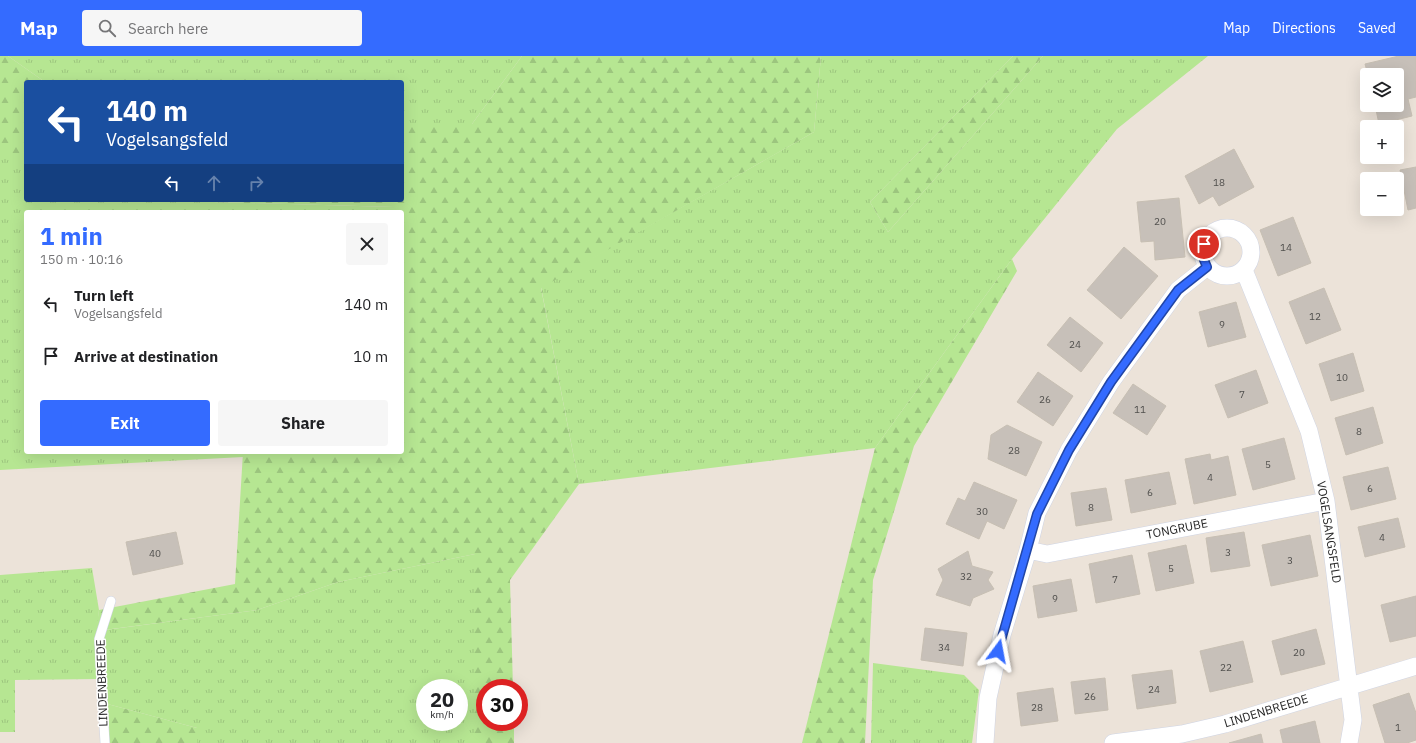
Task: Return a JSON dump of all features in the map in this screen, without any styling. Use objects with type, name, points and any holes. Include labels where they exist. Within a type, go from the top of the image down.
[{"type":"street","points":[[1222,228],[1238,230],[1249,241],[1252,248],[1249,264],[1244,270],[1237,275],[1229,277],[1221,276],[1207,267],[1203,252],[1206,240],[1214,231],[1222,228]]},
{"type":"street","points":[[985,743],[988,698],[1002,635],[1040,506],[1069,450],[1111,382],[1178,290],[1207,267]]},
{"type":"street","name":"VOGELSANGSFELD","points":[[1244,270],[1309,431],[1326,501],[1350,687],[1353,720],[1349,743]]},
{"type":"street","name":"TONGRUBE","points":[[1028,550],[1047,554],[1326,501]]},
{"type":"street","name":"LINDENBREEDE","points":[[1113,743],[1182,734],[1225,724],[1282,705],[1350,687],[1416,666]]},
{"type":"lane","name":"LINDENBREEDE","points":[[104,743],[99,639],[111,601]]},
{"type":"green space","points":[[0,56],[8,56],[42,80],[24,80],[24,155],[0,155]]},
{"type":"green space","points":[[8,56],[522,56],[472,124],[404,124],[404,80],[42,80]]},
{"type":"green space","points":[[522,56],[821,56],[814,132],[541,288],[579,484],[510,580],[513,679],[476,679],[476,731],[514,731],[514,743],[475,743],[475,554],[338,582],[257,610],[96,631],[99,610],[235,584],[243,454],[404,454],[404,210],[393,210],[393,207],[216,202],[404,202],[404,124],[472,124]]},
{"type":"green space","points":[[821,56],[1013,56],[870,202],[888,232],[1043,56],[1208,56],[1117,129],[1012,259],[875,448],[579,484],[541,287],[814,132]]},
{"type":"green space","points":[[1013,56],[1043,56],[888,232],[870,202]]},
{"type":"green space","points":[[0,155],[24,155],[24,202],[216,202],[393,207],[393,210],[24,210],[24,454],[243,454],[243,457],[0,470]]},
{"type":"green space","points":[[1012,259],[1017,271],[914,446],[873,580],[865,743],[802,743],[875,448]]},
{"type":"green space","points":[[475,554],[475,743],[197,743],[197,728],[100,702],[99,679],[15,680],[15,732],[0,732],[0,575],[92,568],[99,610],[97,631],[257,610],[338,582]]},
{"type":"green space","points":[[873,663],[964,675],[979,690],[972,743],[871,743]]},
{"type":"green space","points":[[100,702],[197,728],[197,743],[103,743]]},
{"type":"building","points":[[1399,56],[1416,56],[1416,97],[1408,99],[1412,116],[1396,120],[1378,120],[1376,112],[1404,112],[1404,68],[1366,68],[1365,64]]},
{"type":"building","points":[[1234,149],[1254,187],[1219,206],[1213,196],[1199,204],[1185,176]]},
{"type":"building","points":[[1416,167],[1416,208],[1408,210],[1404,190],[1404,172],[1400,172],[1400,170]]},
{"type":"building","points":[[1179,198],[1185,257],[1155,260],[1154,241],[1141,242],[1137,202]]},
{"type":"building","points":[[1293,217],[1311,263],[1278,276],[1260,230]]},
{"type":"building","points":[[1124,247],[1158,276],[1121,319],[1087,290]]},
{"type":"building","points":[[1324,288],[1341,330],[1306,344],[1289,302]]},
{"type":"building","points":[[1236,302],[1246,337],[1208,347],[1199,312]]},
{"type":"building","points":[[1070,317],[1103,343],[1081,372],[1047,345]]},
{"type":"building","points":[[1353,353],[1364,391],[1331,401],[1319,364]]},
{"type":"building","points":[[1256,370],[1268,403],[1228,418],[1215,385]]},
{"type":"building","points":[[1038,372],[1073,396],[1053,426],[1017,402]]},
{"type":"building","points":[[1133,384],[1166,406],[1147,435],[1113,413]]},
{"type":"building","points":[[1373,407],[1383,443],[1346,455],[1335,418]]},
{"type":"building","points":[[1007,425],[1042,442],[1026,476],[988,459],[991,435]]},
{"type":"building","points":[[1284,438],[1295,479],[1253,490],[1242,449]]},
{"type":"building","points":[[1210,454],[1211,460],[1228,456],[1236,495],[1194,504],[1185,459]]},
{"type":"building","points":[[1388,467],[1396,499],[1351,510],[1343,477]]},
{"type":"building","points":[[1169,472],[1176,504],[1131,513],[1125,480]]},
{"type":"building","points":[[974,482],[1017,500],[1004,529],[987,521],[979,539],[946,524],[958,498],[965,501]]},
{"type":"building","points":[[1106,488],[1112,520],[1076,526],[1071,493]]},
{"type":"building","points":[[1398,518],[1405,547],[1365,557],[1358,527]]},
{"type":"building","points":[[176,532],[183,564],[133,575],[126,542]]},
{"type":"building","points":[[1244,532],[1250,566],[1211,572],[1206,538]]},
{"type":"building","points":[[1310,535],[1318,576],[1271,586],[1262,545]]},
{"type":"building","points":[[1186,545],[1194,583],[1156,591],[1148,553]]},
{"type":"building","points":[[968,551],[972,566],[993,572],[988,580],[994,589],[973,598],[970,606],[936,595],[943,580],[938,569]]},
{"type":"building","points":[[1132,555],[1140,594],[1096,603],[1089,564]]},
{"type":"building","points":[[1071,579],[1077,611],[1038,618],[1033,586]]},
{"type":"building","points":[[1416,596],[1416,636],[1390,642],[1381,605]]},
{"type":"building","points":[[925,628],[967,633],[963,666],[921,660]]},
{"type":"building","points":[[1316,629],[1325,664],[1281,675],[1272,641]]},
{"type":"building","points":[[1243,641],[1253,682],[1210,692],[1200,651]]},
{"type":"building","points":[[1172,670],[1176,703],[1137,709],[1132,675]]},
{"type":"building","points":[[1105,678],[1108,710],[1075,714],[1071,682]]},
{"type":"building","points":[[1053,688],[1058,721],[1021,726],[1017,693]]},
{"type":"building","points":[[1409,693],[1416,713],[1416,740],[1407,743],[1385,743],[1373,705]]},
{"type":"building","points":[[1315,721],[1320,743],[1283,743],[1280,730]]},
{"type":"building","points":[[1261,734],[1263,743],[1229,743]]},
{"type":"route","points":[[998,651],[1028,550],[1037,514],[1069,450],[1111,382],[1178,290],[1207,267],[1204,260],[1204,244]]}]
